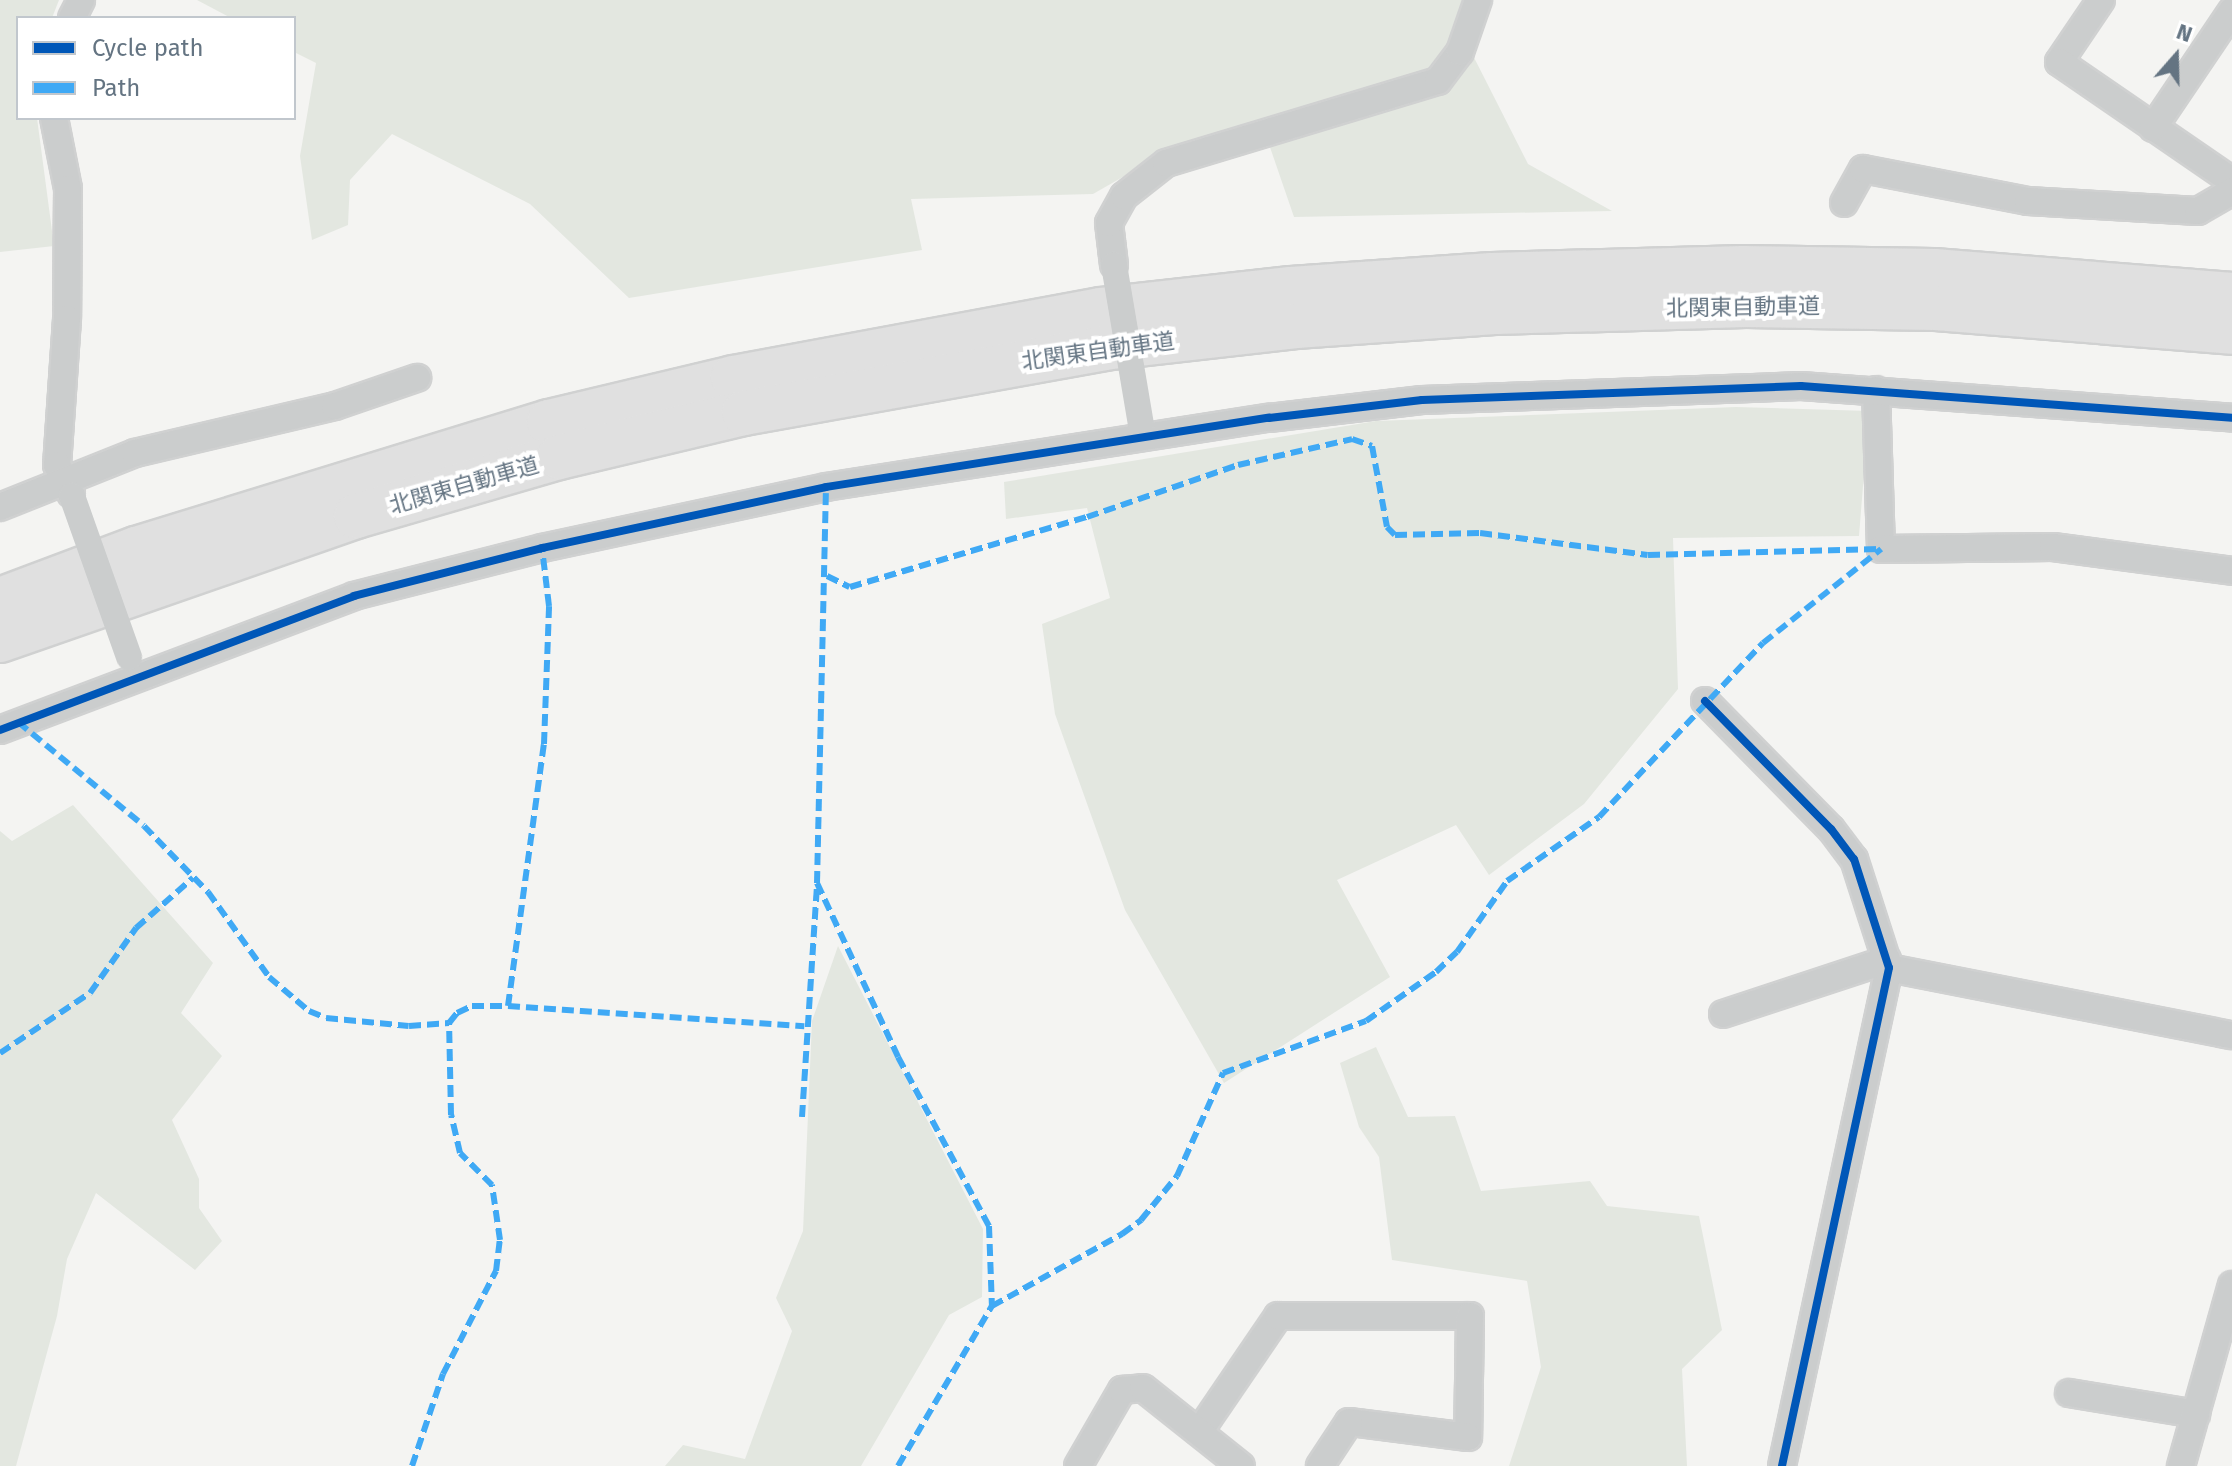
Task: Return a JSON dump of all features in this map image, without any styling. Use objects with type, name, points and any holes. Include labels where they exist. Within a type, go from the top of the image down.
[{"type":"highway","name":"北関東自動車道","points":[[0,600],[136,549],[549,422],[733,378],[1100,310],[1291,289],[1477,276],[1743,268],[1934,271],[2232,295]]},
{"type":"highway","name":"北関東自動車道","points":[[0,640],[356,516],[559,457],[744,413],[1104,348],[1296,326],[1449,315],[1746,305],[1936,308],[2232,332]]},
{"type":"street","points":[[1142,432],[1109,223],[1124,196],[1166,163],[1438,81],[1460,52],[1478,0]]},
{"type":"street","points":[[2101,0],[2059,62],[2232,181]]},
{"type":"street","points":[[2153,128],[2232,11]]},
{"type":"street","points":[[54,120],[68,189],[67,319],[57,465],[133,666]]},
{"type":"street","points":[[1844,203],[1863,169],[2028,201],[2198,211],[2232,191]]},
{"type":"street","points":[[0,507],[68,488],[135,453],[335,406],[417,378]]},
{"type":"street","points":[[0,730],[133,666],[354,596],[542,548],[826,487],[1142,432],[1422,400],[1653,388],[1876,390],[2232,418]]},
{"type":"street","points":[[1876,390],[1881,549],[2053,547],[2232,571]]},
{"type":"street","points":[[1705,701],[1831,829],[1854,859],[1888,964],[1782,1466]]},
{"type":"street","points":[[1723,1014],[1888,964],[2232,1035]]},
{"type":"street","points":[[2181,1466],[2232,1285]]},
{"type":"street","points":[[1199,1432],[1278,1316],[1470,1316],[1468,1437],[1349,1422],[1320,1466]]},
{"type":"street","points":[[1078,1466],[1122,1390],[1143,1388],[1241,1466]]},
{"type":"street","points":[[2069,1393],[2196,1414]]},
{"type":"shaded area","points":[[0,0],[59,0],[53,16],[16,16],[16,120],[37,120],[54,246],[0,252]]},
{"type":"shaded area","points":[[197,0],[1463,0],[1457,24],[1528,164],[1612,211],[1294,217],[1262,124],[1163,154],[1093,194],[911,199],[922,250],[629,298],[530,204],[392,134],[350,180],[348,225],[312,240],[300,156],[316,63],[296,53],[296,16],[227,16]]},
{"type":"shaded area","points":[[1736,407],[1869,411],[1859,536],[1673,538],[1678,689],[1584,804],[1489,875],[1456,825],[1337,880],[1390,977],[1224,1083],[1125,910],[1055,714],[1042,624],[1110,598],[1087,508],[1006,519],[1004,482],[1376,421]]},
{"type":"shaded area","points":[[73,805],[213,963],[181,1013],[222,1056],[172,1120],[199,1179],[199,1208],[222,1241],[195,1270],[96,1193],[67,1259],[57,1316],[16,1466],[0,1466],[0,831],[12,841]]},
{"type":"shaded area","points":[[838,946],[983,1229],[982,1297],[949,1315],[861,1466],[665,1466],[683,1445],[745,1459],[792,1331],[776,1298],[803,1231],[812,1021]]},
{"type":"shaded area","points":[[1376,1047],[1408,1117],[1455,1116],[1481,1191],[1590,1181],[1607,1206],[1699,1216],[1722,1330],[1682,1369],[1687,1466],[1509,1466],[1541,1367],[1527,1281],[1392,1260],[1379,1157],[1359,1127],[1340,1063]]},
{"type":"marked path","points":[[827,576],[850,587],[1087,517],[1238,465],[1352,439],[1372,446],[1387,527],[1395,535],[1480,533],[1648,555],[1880,549]]},
{"type":"marked path","points":[[802,1117],[817,883],[826,487]]},
{"type":"marked path","points":[[508,1006],[544,744],[549,606],[542,548]]},
{"type":"marked path","points":[[898,1466],[992,1306],[1122,1234],[1141,1220],[1177,1176],[1223,1073],[1366,1021],[1436,972],[1457,952],[1507,881],[1599,817],[1763,643],[1881,549]]},
{"type":"marked path","points":[[18,722],[144,826],[208,892],[269,977],[309,1011],[326,1018],[409,1026],[449,1023]]},
{"type":"marked path","points":[[0,1053],[90,993],[136,928],[193,878]]},
{"type":"marked path","points":[[817,883],[898,1057],[989,1226],[992,1306]]},
{"type":"marked path","points":[[412,1466],[443,1374],[496,1271],[500,1240],[492,1185],[460,1153],[451,1115],[449,1023],[457,1013],[472,1006],[508,1006],[804,1026]]},
{"type":"cycle path","points":[[0,730],[354,596],[542,548],[826,487],[1269,418],[1422,400],[1801,386],[2232,418]]},
{"type":"cycle path","points":[[1705,701],[1831,829],[1854,859],[1889,968],[1782,1466]]}]
